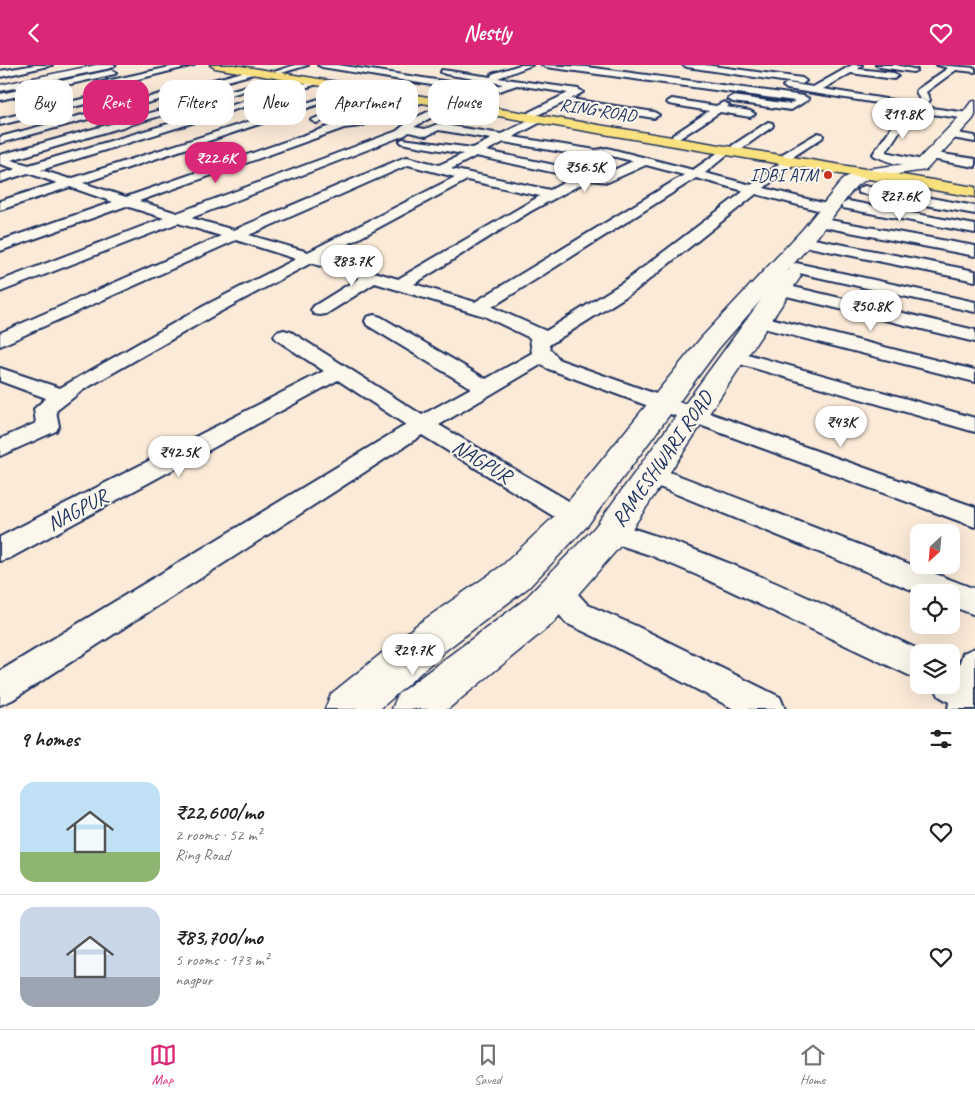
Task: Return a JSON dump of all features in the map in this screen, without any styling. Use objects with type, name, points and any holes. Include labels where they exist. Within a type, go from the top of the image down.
[{"type":"highway","name":"RING ROAD","points":[[222,67],[317,80]]},
{"type":"highway","name":"RING ROAD","points":[[222,67],[284,74]]},
{"type":"highway","name":"RING ROAD","points":[[418,96],[428,98]]},
{"type":"highway","name":"RING ROAD","points":[[499,110],[789,158],[853,200],[975,192]]},
{"type":"highway","name":"RING ROAD","points":[[536,116],[677,137],[732,148]]},
{"type":"highway","points":[[921,166],[975,187]]},
{"type":"main road","points":[[0,87],[104,65]]},
{"type":"main road","points":[[0,87],[114,68]]},
{"type":"main road","points":[[853,200],[921,166],[972,114]]},
{"type":"main road","name":"RAMESHWARI ROAD","points":[[415,709],[538,612],[611,532],[758,321],[780,281],[853,200]]},
{"type":"main road","points":[[347,709],[379,684],[432,637],[516,576],[575,517],[715,337],[780,281]]},
{"type":"street","points":[[0,74],[48,65]]},
{"type":"street","points":[[169,65],[185,66]]},
{"type":"street","points":[[0,160],[284,74],[304,65]]},
{"type":"street","points":[[322,65],[428,82]]},
{"type":"street","points":[[317,80],[356,65]]},
{"type":"street","points":[[500,65],[565,77],[585,73],[598,65]]},
{"type":"street","points":[[546,65],[585,73],[659,80],[804,99],[791,107],[680,91]]},
{"type":"street","points":[[885,87],[894,76],[852,67],[819,87],[763,83],[680,70],[691,65],[776,77],[819,87],[832,94],[922,105],[972,114]]},
{"type":"street","points":[[722,76],[746,65]]},
{"type":"street","points":[[880,65],[913,70]]},
{"type":"street","points":[[938,65],[975,70]]},
{"type":"street","points":[[125,80],[185,66]]},
{"type":"street","points":[[922,105],[921,91],[954,67]]},
{"type":"street","points":[[0,97],[114,68]]},
{"type":"street","points":[[485,80],[516,69]]},
{"type":"street","points":[[677,137],[746,91],[792,69]]},
{"type":"street","points":[[435,70],[578,92],[634,103]]},
{"type":"street","points":[[0,140],[254,71]]},
{"type":"street","points":[[390,80],[418,71]]},
{"type":"street","points":[[659,80],[673,73]]},
{"type":"street","points":[[0,178],[316,80]]},
{"type":"street","points":[[499,88],[514,82]]},
{"type":"street","points":[[441,169],[502,138],[561,100],[578,92]]},
{"type":"street","points":[[418,102],[428,98]]},
{"type":"street","points":[[561,100],[654,115]]},
{"type":"street","points":[[0,122],[83,102]]},
{"type":"street","points":[[477,308],[694,174],[771,121],[717,109],[672,102]]},
{"type":"street","points":[[0,207],[316,104]]},
{"type":"street","points":[[922,105],[897,127],[879,154],[921,166],[975,163]]},
{"type":"street","points":[[0,287],[176,217],[401,133],[428,115]]},
{"type":"street","points":[[218,135],[240,137],[298,118],[316,120]]},
{"type":"street","points":[[0,245],[347,125]]},
{"type":"street","points":[[405,129],[426,133],[438,127],[596,154],[607,151],[754,190],[975,210]]},
{"type":"street","points":[[0,689],[422,425],[486,388],[630,286],[754,190],[789,158],[818,136]]},
{"type":"street","points":[[384,138],[475,152],[604,179],[644,161]]},
{"type":"street","points":[[945,141],[975,139]]},
{"type":"street","points":[[945,141],[975,151]]},
{"type":"street","points":[[349,151],[368,155]]},
{"type":"street","points":[[388,158],[551,194]]},
{"type":"street","points":[[0,160],[176,217],[490,312],[539,335],[542,349],[553,364],[975,517]]},
{"type":"street","points":[[0,340],[235,235],[407,161]]},
{"type":"street","points":[[0,448],[48,426],[44,409],[76,386],[210,310],[461,179],[462,175]]},
{"type":"street","points":[[400,285],[551,194],[586,176]]},
{"type":"street","points":[[853,200],[975,229]]},
{"type":"street","points":[[853,200],[975,251]]},
{"type":"street","points":[[853,200],[975,276]]},
{"type":"street","points":[[320,310],[372,277]]},
{"type":"street","points":[[780,281],[975,307]]},
{"type":"street","points":[[780,281],[975,336]]},
{"type":"street","points":[[374,321],[486,388]]},
{"type":"street","points":[[758,321],[975,376]]},
{"type":"street","name":"NAGPUR","points":[[284,336],[422,425],[575,517]]},
{"type":"street","points":[[733,356],[975,425]]},
{"type":"street","name":"NAGPUR","points":[[0,550],[339,371]]},
{"type":"street","points":[[0,374],[62,396]]},
{"type":"street","points":[[652,474],[975,602]]},
{"type":"street","points":[[611,532],[642,540],[700,563],[796,606],[910,661]]},
{"type":"street","points":[[558,592],[577,614],[625,636],[768,709]]},
{"type":"street","points":[[964,697],[975,663]]},
{"type":"street","points":[[379,684],[415,709]]},
{"type":"place","name":"IDBI ATM","points":[[828,175]]}]
